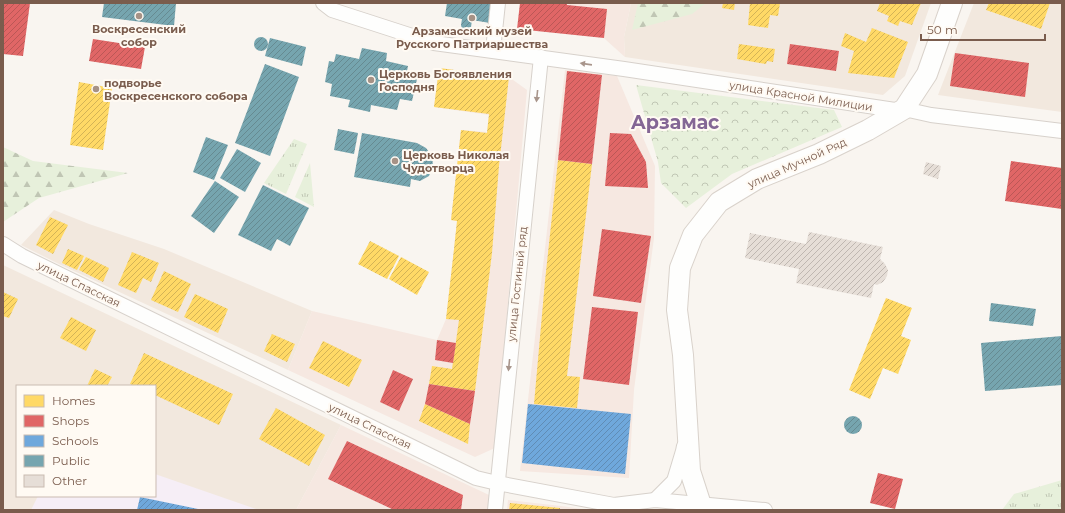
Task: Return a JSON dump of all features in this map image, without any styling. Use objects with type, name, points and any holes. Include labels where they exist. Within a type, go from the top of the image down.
[{"type":"main road","points":[[904,109],[927,74],[952,3]]},
{"type":"main road","name":"улица Мучной Ряд","points":[[703,507],[690,471],[683,355],[676,310],[680,268],[693,235],[719,202],[757,179],[826,150],[868,130],[904,109]]},
{"type":"street","name":"улица Красной Милиции","points":[[323,3],[332,10],[434,43],[624,69],[895,110],[904,109],[931,115],[1062,131]]},
{"type":"street","points":[[493,50],[498,3]]},
{"type":"street","name":"улица Гостиный ряд","points":[[495,510],[541,57]]},
{"type":"street","name":"улица Спасская","points":[[3,244],[22,256],[476,478],[614,505],[655,500],[703,507],[765,510]]},
{"type":"street","name":"улица Мучной Ряд","points":[[655,500],[674,481],[684,451],[686,415]]},
{"type":"shaded area","points":[[567,3],[631,3],[624,37],[625,57],[567,5]]},
{"type":"shaded area","points":[[631,3],[931,3],[905,76],[883,95],[625,57],[624,37]]},
{"type":"shaded area","points":[[974,3],[1062,3],[1062,112],[938,95]]},
{"type":"shaded area","points":[[439,68],[509,77],[527,90],[495,448],[475,457],[288,370],[312,311],[437,340],[446,319],[454,249],[457,221],[451,220],[461,130],[487,132],[489,115],[434,107]]},
{"type":"shaded area","points":[[565,70],[617,76],[655,166],[654,238],[634,390],[629,478],[520,471]]},
{"type":"shaded area","points":[[54,210],[89,224],[164,249],[312,311],[288,370],[21,245]]},
{"type":"shaded area","points":[[3,265],[341,425],[296,510],[3,510]]},
{"type":"shaded area","points":[[341,425],[489,495],[488,510],[296,510]]},
{"type":"shaded area","points":[[156,474],[259,510],[31,510],[38,497],[156,497]]},
{"type":"shaded area","points":[[508,500],[561,506],[589,510],[507,510]]},
{"type":"green space","points":[[638,3],[706,3],[692,14],[632,30]]},
{"type":"green space","points":[[636,85],[834,110],[842,127],[732,174],[686,208],[661,183],[658,162]]},
{"type":"green space","points":[[294,139],[307,144],[286,194],[264,183]]},
{"type":"green space","points":[[3,147],[33,161],[128,173],[39,198],[3,222]]},
{"type":"green space","points":[[310,163],[314,207],[295,197]]},
{"type":"green space","points":[[1062,480],[1062,510],[1002,510],[1014,494]]},
{"type":"building: Homes","points":[[723,3],[735,3],[734,10],[722,8]]},
{"type":"building: Homes","points":[[750,3],[780,3],[778,16],[770,15],[768,28],[748,25]]},
{"type":"building: Homes","points":[[880,3],[921,3],[912,25],[900,21],[898,26],[887,21],[889,16],[877,11]]},
{"type":"building: Homes","points":[[989,3],[1050,3],[1041,29],[986,10]]},
{"type":"building: Homes","points":[[872,28],[908,42],[894,78],[848,73],[854,51],[841,46],[845,33],[866,42]]},
{"type":"building: Homes","points":[[739,44],[775,49],[773,62],[767,61],[766,64],[737,59]]},
{"type":"building: Homes","points":[[439,68],[509,77],[499,166],[492,253],[475,391],[429,384],[432,366],[452,369],[459,320],[446,319],[457,221],[451,220],[461,130],[487,133],[489,114],[434,107]]},
{"type":"building: Homes","points":[[79,82],[112,88],[103,150],[70,145]]},
{"type":"building: Homes","points":[[558,160],[592,164],[567,376],[580,377],[577,408],[534,404]]},
{"type":"building: Homes","points":[[50,217],[68,225],[53,254],[36,245]]},
{"type":"building: Homes","points":[[370,241],[399,256],[387,279],[358,264]]},
{"type":"building: Homes","points":[[68,249],[84,256],[77,270],[62,263]]},
{"type":"building: Homes","points":[[132,252],[159,263],[151,282],[143,278],[136,293],[118,285]]},
{"type":"building: Homes","points":[[86,257],[109,268],[103,282],[79,270]]},
{"type":"building: Homes","points":[[401,257],[429,272],[417,295],[389,279]]},
{"type":"building: Homes","points":[[164,271],[191,284],[178,312],[151,300]]},
{"type":"building: Homes","points":[[3,292],[18,299],[9,318],[3,316]]},
{"type":"building: Homes","points":[[195,294],[228,309],[218,333],[184,317]]},
{"type":"building: Homes","points":[[886,298],[912,308],[901,336],[911,340],[898,374],[883,368],[870,399],[849,390]]},
{"type":"building: Homes","points":[[71,317],[96,330],[86,351],[60,338]]},
{"type":"building: Homes","points":[[272,334],[295,344],[287,362],[264,351]]},
{"type":"building: Homes","points":[[323,341],[362,360],[349,387],[309,368]]},
{"type":"building: Homes","points":[[144,353],[233,394],[219,425],[156,395],[156,385],[130,384]]},
{"type":"building: Homes","points":[[95,369],[112,377],[108,385],[87,385]]},
{"type":"building: Homes","points":[[425,404],[470,424],[468,444],[419,421]]},
{"type":"building: Homes","points":[[276,408],[325,435],[309,466],[259,439]]},
{"type":"building: Homes","points":[[510,503],[560,508],[560,510],[509,510]]},
{"type":"building: Shops","points":[[3,3],[30,3],[23,56],[3,54]]},
{"type":"building: Shops","points":[[520,3],[567,3],[567,5],[607,9],[604,38],[517,29]]},
{"type":"building: Shops","points":[[93,39],[145,47],[141,69],[89,61]]},
{"type":"building: Shops","points":[[790,44],[839,51],[836,71],[787,64]]},
{"type":"building: Shops","points":[[955,53],[1029,63],[1025,97],[950,86]]},
{"type":"building: Shops","points":[[567,71],[602,75],[592,164],[558,160]]},
{"type":"building: Shops","points":[[610,133],[631,134],[646,162],[648,188],[605,186]]},
{"type":"building: Shops","points":[[1011,161],[1062,168],[1062,209],[1005,201]]},
{"type":"building: Shops","points":[[602,229],[651,236],[641,303],[593,296]]},
{"type":"building: Shops","points":[[592,307],[638,312],[629,385],[583,379]]},
{"type":"building: Shops","points":[[437,340],[456,343],[453,363],[435,360]]},
{"type":"building: Shops","points":[[393,370],[413,379],[399,411],[380,402]]},
{"type":"building: Shops","points":[[429,384],[475,391],[470,424],[425,404]]},
{"type":"building: Shops","points":[[347,441],[463,495],[461,510],[394,510],[328,479]]},
{"type":"building: Shops","points":[[878,473],[903,479],[895,509],[870,503]]},
{"type":"building: Schools","points":[[528,404],[631,414],[625,474],[522,463]]},
{"type":"building: Schools","points":[[140,497],[198,509],[198,510],[137,510]]},
{"type":"building: Public","name":"Воскресенский собор","points":[[104,3],[176,3],[174,26],[102,17]]},
{"type":"building: Public","name":"Арзамасский музей Русского Патриаршества","points":[[447,3],[493,3],[490,23],[472,20],[469,30],[462,29],[462,19],[445,16]]},
{"type":"building: Public","points":[[261,37],[266,39],[268,44],[266,49],[261,51],[256,49],[254,44],[256,39]]},
{"type":"building: Public","points":[[270,38],[306,47],[302,66],[265,56]]},
{"type":"building: Public","name":"Церковь Богоявления Господня","points":[[362,48],[387,53],[386,61],[408,66],[406,76],[417,79],[412,101],[400,99],[397,110],[371,105],[370,112],[348,107],[350,100],[330,96],[332,84],[325,82],[329,61],[334,62],[336,54],[359,59]]},
{"type":"building: Public","points":[[265,64],[299,77],[270,156],[235,143]]},
{"type":"building: Public","points":[[338,129],[358,133],[354,154],[334,150]]},
{"type":"building: Public","name":"Церковь Николая Чудотворца","points":[[362,133],[417,143],[426,148],[432,156],[433,166],[429,176],[420,181],[411,179],[410,187],[354,177]]},
{"type":"building: Public","points":[[206,137],[228,145],[214,180],[193,172]]},
{"type":"building: Public","points":[[237,149],[261,163],[245,192],[220,178]]},
{"type":"building: Public","points":[[215,181],[239,197],[214,233],[191,216]]},
{"type":"building: Public","points":[[263,185],[309,208],[290,246],[277,239],[271,251],[238,235]]},
{"type":"building: Public","points":[[991,303],[1036,309],[1033,326],[989,321]]},
{"type":"building: Public","points":[[1062,336],[1062,385],[985,391],[981,343]]},
{"type":"building: Public","points":[[849,416],[857,416],[862,421],[860,432],[857,434],[849,434],[844,429],[844,421]]},
{"type":"building: Other","points":[[926,162],[941,166],[938,179],[923,174]]},
{"type":"building: Other","points":[[809,232],[883,247],[880,259],[888,270],[887,276],[883,282],[877,285],[874,284],[871,298],[796,283],[799,269],[745,258],[750,233],[806,244]]},
{"type":"place","name":"Воскресенский собор","points":[[139,16]]},
{"type":"place","name":"Арзамасский музей Русского Патриаршества","points":[[472,18]]},
{"type":"place","name":"Церковь Богоявления Господня","points":[[371,80]]},
{"type":"place","name":"подворье Воскресенского собора","points":[[96,89]]},
{"type":"place","name":"Церковь Николая Чудотворца","points":[[395,161]]},
{"type":"district","name":"Арзамас","points":[[675,122]]}]
